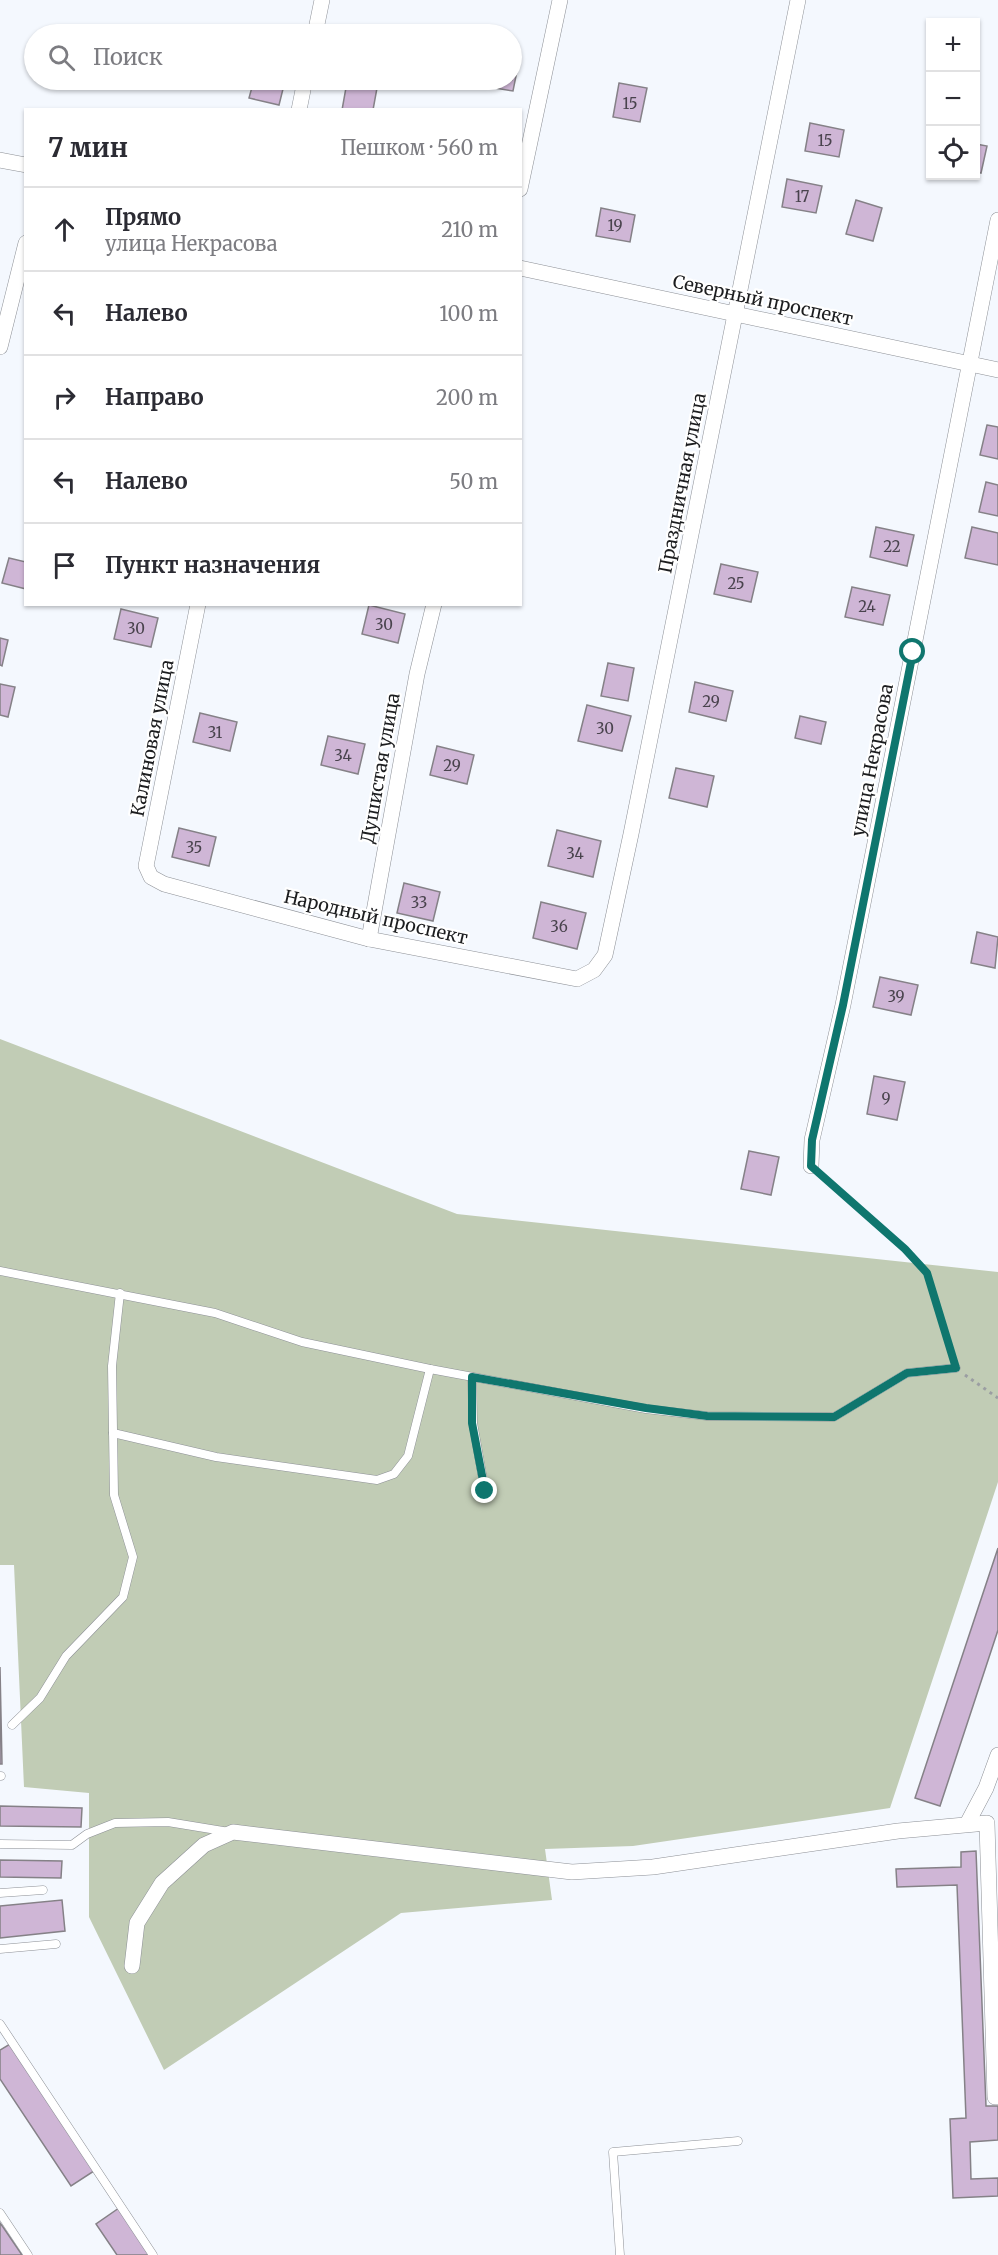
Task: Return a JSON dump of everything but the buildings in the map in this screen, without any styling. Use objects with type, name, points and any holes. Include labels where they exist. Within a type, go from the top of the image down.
[{"type":"street","points":[[317,24],[322,0]]},
{"type":"street","points":[[522,180],[560,0]]},
{"type":"street","name":"Праздничная улица","points":[[594,970],[605,955],[620,889],[798,0]]},
{"type":"street","points":[[299,108],[303,90]]},
{"type":"street","points":[[0,160],[24,165]]},
{"type":"street","name":"улица Некрасова","points":[[811,1166],[812,1140],[843,1005],[998,220]]},
{"type":"street","points":[[0,347],[24,251]]},
{"type":"street","name":"Северный проспект","points":[[522,268],[998,370]]},
{"type":"street","name":"Калиновая улица","points":[[151,878],[146,866],[198,606]]},
{"type":"street","name":"Душистая улица","points":[[369,939],[417,674],[434,606]]},
{"type":"street","name":"Народный проспект","points":[[151,878],[164,884],[369,939],[577,979],[594,970]]},
{"type":"street","points":[[967,1824],[986,1788],[998,1755]]},
{"type":"street","points":[[132,1966],[137,1923],[162,1883],[204,1845],[233,1832],[572,1872],[653,1867],[898,1831],[987,1823],[995,2097],[998,2097]]},
{"type":"lane","points":[[0,1271],[215,1313],[302,1342],[430,1369],[646,1408],[707,1416],[834,1417],[907,1373],[956,1368]]},
{"type":"lane","points":[[12,1725],[40,1698],[66,1656],[123,1597],[133,1557],[114,1495],[112,1366],[120,1293]]},
{"type":"lane","points":[[113,1433],[216,1457],[377,1480],[394,1474],[408,1456],[430,1369]]},
{"type":"lane","points":[[472,1377],[472,1423],[485,1491]]},
{"type":"lane","points":[[0,1844],[72,1845],[87,1834],[115,1823],[168,1822],[233,1832]]},
{"type":"lane","points":[[0,1893],[43,1890]]},
{"type":"lane","points":[[0,1949],[56,1944]]},
{"type":"lane","points":[[0,2024],[153,2255]]},
{"type":"lane","points":[[620,2255],[613,2152],[738,2141]]},
{"type":"lane","points":[[0,2213],[28,2255]]},
{"type":"path","points":[[811,1166],[905,1249],[927,1273],[956,1368],[998,1398]]},
{"type":"green space","points":[[0,1039],[457,1214],[998,1272],[998,1482],[890,1808],[633,1846],[545,1849],[552,1900],[401,1913],[164,2070],[89,1917],[89,1793],[24,1787],[14,1565],[0,1565]]},
{"type":"route","points":[[485,1491],[472,1423],[472,1377],[646,1408],[707,1416],[834,1417],[907,1373],[956,1368],[927,1273],[905,1249],[811,1166],[812,1140],[843,1005],[913,652]]}]
